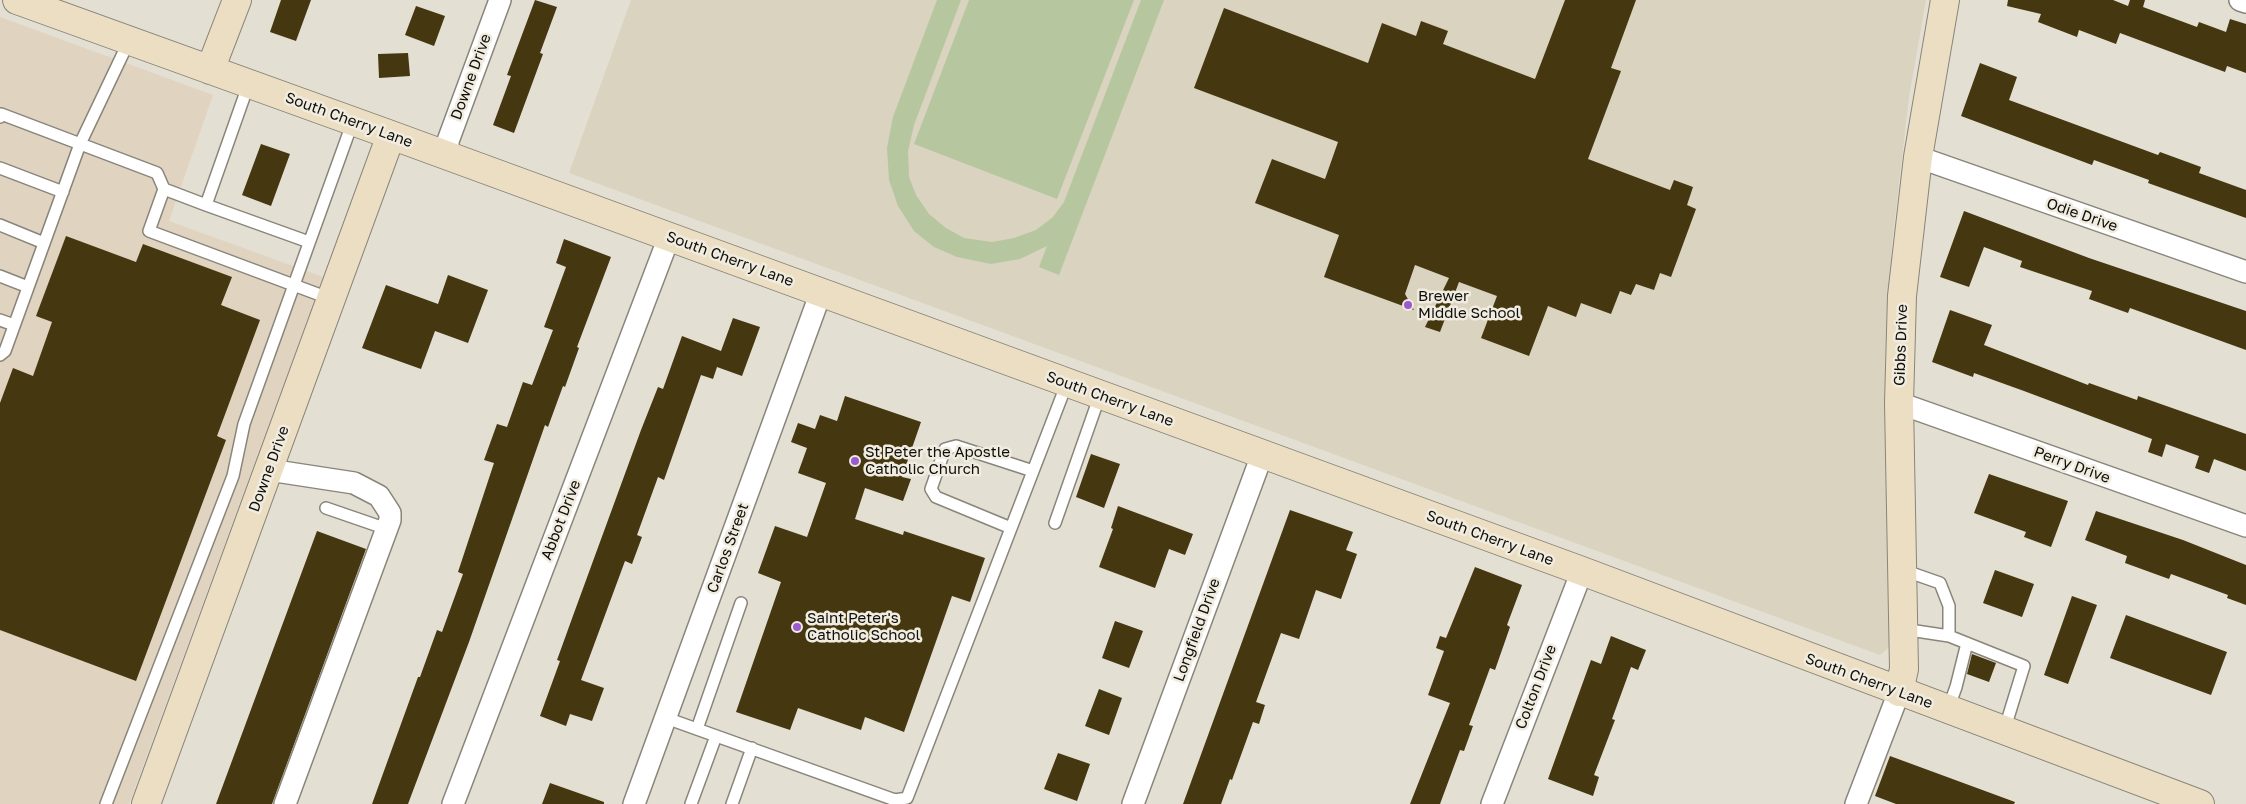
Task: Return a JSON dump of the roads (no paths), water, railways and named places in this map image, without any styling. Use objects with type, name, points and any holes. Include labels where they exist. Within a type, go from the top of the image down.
[{"type":"street","name":"South Cherry Lane","points":[[17,0],[249,83],[1582,571],[2200,804]]},
{"type":"street","points":[[210,70],[237,0]]},
{"type":"street","name":"Downe Drive","points":[[448,156],[448,141],[500,0]]},
{"type":"street","name":"Gibbs Drive","points":[[1899,692],[1904,669],[1899,403],[1902,296],[1918,157],[1945,0]]},
{"type":"street","points":[[2240,0],[2246,2]]},
{"type":"street","name":"Downe Drive","points":[[146,804],[391,135]]},
{"type":"street","name":"Odie Drive","points":[[1918,157],[2246,272]]},
{"type":"street","name":"Abbot Drive","points":[[453,804],[669,237]]},
{"type":"street","name":"Carlos Street","points":[[634,804],[821,292]]},
{"type":"street","name":"Perry Drive","points":[[1899,403],[2246,526]]},
{"type":"street","name":"Longfield Drive","points":[[1133,804],[1262,455]]},
{"type":"street","points":[[269,470],[354,483],[379,496],[390,512],[387,529],[286,804]]},
{"type":"street","name":"Colton Drive","points":[[1492,804],[1582,571]]},
{"type":"street","points":[[1856,804],[1899,692]]},
{"type":"lane","points":[[0,355],[5,351],[80,144],[129,40]]},
{"type":"lane","points":[[206,205],[249,83]]},
{"type":"lane","points":[[0,117],[1,114],[157,173],[164,189],[149,232],[331,299]]},
{"type":"lane","points":[[106,804],[233,476],[244,424],[353,121]]},
{"type":"lane","points":[[0,168],[63,192]]},
{"type":"lane","points":[[164,189],[309,242]]},
{"type":"lane","points":[[0,225],[44,242]]},
{"type":"lane","points":[[0,276],[28,287]]},
{"type":"lane","points":[[0,320],[14,326]]},
{"type":"lane","points":[[666,718],[895,800],[907,798],[1067,383]]},
{"type":"lane","points":[[1055,523],[1100,395]]},
{"type":"lane","points":[[1012,528],[936,497],[931,489],[945,449],[956,446],[1034,471]]},
{"type":"lane","points":[[326,508],[387,529]]},
{"type":"lane","points":[[1902,569],[1940,584],[1949,606],[1949,636]]},
{"type":"lane","points":[[697,728],[741,603]]},
{"type":"lane","points":[[1903,629],[1949,636],[2024,666],[2004,731]]},
{"type":"lane","points":[[1948,710],[1967,643]]},
{"type":"lane","points":[[691,804],[716,736]]},
{"type":"lane","points":[[732,804],[752,748]]},
{"type":"place","name":"Brewer Middle School","points":[[1408,305]]},
{"type":"place","name":"St Peter the Apostle Catholic Church","points":[[855,461]]},
{"type":"place","name":"Saint Peter's Catholic School","points":[[797,627]]}]
